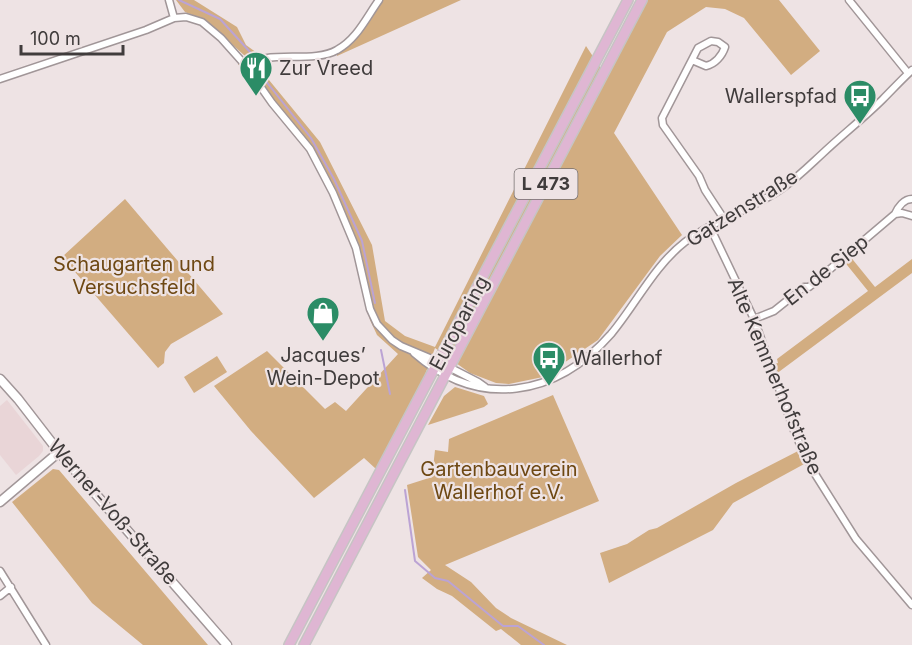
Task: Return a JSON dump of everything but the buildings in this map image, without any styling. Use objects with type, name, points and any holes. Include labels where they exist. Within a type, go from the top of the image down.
[{"type":"main road","name":"Europaring","points":[[289,644],[628,0]]},
{"type":"main road","name":"Europaring","points":[[304,645],[642,0]]},
{"type":"main road","name":"Werner-Voß-Straße","points":[[0,379],[59,452],[227,645]]},
{"type":"main road","points":[[0,502],[59,452]]},
{"type":"street","points":[[0,79],[146,30],[174,18],[169,0]]},
{"type":"street","points":[[246,66],[251,61],[267,58],[322,55],[335,51],[354,37],[379,0]]},
{"type":"street","points":[[849,0],[910,72]]},
{"type":"street","name":"Gatzenstraße","points":[[174,18],[186,17],[202,22],[221,38],[246,66],[272,103],[310,149],[326,178],[356,248],[370,309],[377,324],[392,340],[476,387],[509,390],[531,387],[559,374],[588,356],[612,332],[676,250],[692,237],[776,192],[791,181],[910,72]]},
{"type":"street","points":[[692,60],[706,66],[710,65],[723,54],[724,47],[718,42],[704,43],[698,48],[662,118],[663,125],[699,176],[711,201],[724,219]]},
{"type":"street","name":"En de Siep","points":[[754,320],[774,311],[804,287],[809,287],[895,214],[907,200],[912,199]]},
{"type":"street","points":[[895,214],[902,213],[912,216]]},
{"type":"street","name":"Alte Kemmerhofstraße","points":[[710,227],[754,320],[796,436],[814,474],[856,539],[912,605]]},
{"type":"street","points":[[0,571],[46,645]]},
{"type":"street","points":[[0,596],[11,587]]},
{"type":"shaded area","points":[[7,400],[43,446],[43,451],[39,456],[16,475],[0,455],[0,406]]},
{"type":"green space","points":[[176,0],[194,0],[237,27],[246,45],[260,55],[269,80],[320,142],[372,245],[385,321],[405,336],[435,347],[586,46],[606,76],[647,0],[779,0],[820,51],[791,75],[744,18],[725,9],[706,7],[667,32],[614,133],[682,235],[660,256],[598,340],[543,377],[509,384],[496,383],[470,373],[435,348],[422,383],[376,469],[364,458],[314,498],[251,431],[214,386],[267,351],[325,409],[335,402],[346,411],[398,354],[377,335],[370,320],[354,252],[312,158],[238,64],[245,56],[205,20],[185,12]]},
{"type":"green space","points":[[375,0],[461,0],[337,56],[337,47],[352,35]]},
{"type":"green space","name":"Schaugarten und Versuchsfeld","points":[[125,199],[223,314],[171,344],[165,352],[164,363],[158,368],[62,257]]},
{"type":"green space","points":[[849,255],[875,287],[912,259],[912,273],[776,374],[774,364],[778,363],[777,359],[868,291],[843,260]]},
{"type":"green space","points":[[217,356],[227,372],[194,393],[184,377]]},
{"type":"green space","points":[[455,387],[484,396],[488,404],[428,425],[444,396]]},
{"type":"green space","name":"Gartenbauverein Wallerhof e.V.","points":[[553,395],[599,501],[445,565],[471,582],[496,608],[511,618],[567,645],[521,645],[501,629],[496,631],[452,596],[422,578],[431,570],[418,557],[407,485],[432,477],[435,450],[448,452],[449,439]]},
{"type":"green space","points":[[800,450],[806,463],[733,503],[713,530],[609,583],[600,553],[627,544]]},
{"type":"green space","points":[[53,469],[59,470],[208,645],[143,645],[92,603],[12,502]]},
{"type":"waterway","points":[[179,0],[220,19],[250,52]]},
{"type":"waterway","points":[[259,66],[261,75],[311,138],[334,179],[362,241],[375,303]]},
{"type":"waterway","points":[[381,350],[390,394]]},
{"type":"waterway","points":[[405,490],[415,561],[435,578],[448,581],[503,626],[518,626],[544,645]]},
{"type":"place","name":"Zur Vreed","points":[[256,97]]},
{"type":"place","name":"Wallerspfad","points":[[860,125]]},
{"type":"place","name":"Jacques’ Wein-Depot","points":[[323,342]]},
{"type":"place","name":"Wallerhof","points":[[549,387]]}]
